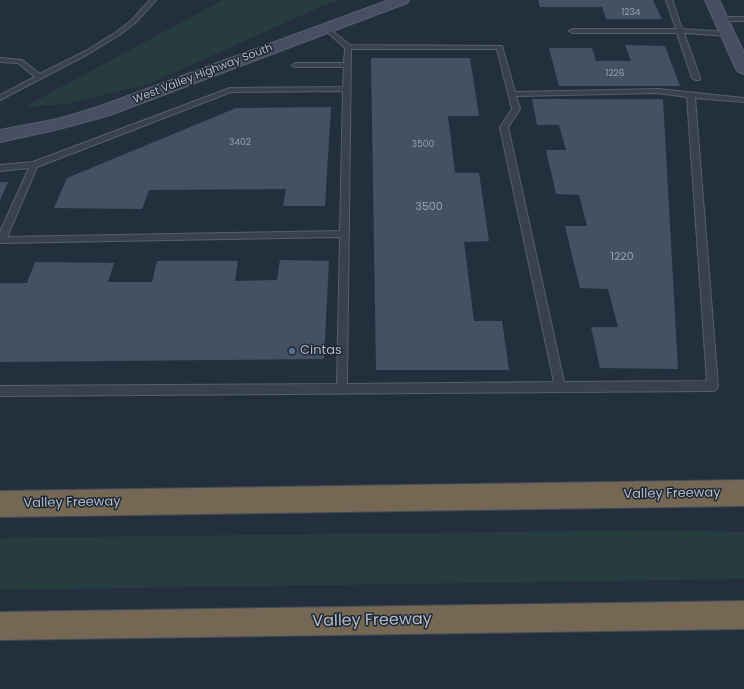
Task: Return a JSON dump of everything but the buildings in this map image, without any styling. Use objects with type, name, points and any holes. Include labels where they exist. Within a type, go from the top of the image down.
[{"type":"highway","name":"Valley Freeway","points":[[0,504],[744,493]]},
{"type":"highway","name":"Valley Freeway","points":[[0,626],[744,615]]},
{"type":"main road","name":"West Valley Highway South","points":[[0,136],[55,125],[104,111],[402,0]]},
{"type":"main road","points":[[712,0],[744,69]]},
{"type":"lane","points":[[0,98],[86,53],[117,34],[133,22],[153,0]]},
{"type":"lane","points":[[669,0],[696,78]]},
{"type":"lane","points":[[720,19],[744,19]]},
{"type":"lane","points":[[326,28],[348,47],[500,47],[516,109],[504,127],[560,387]]},
{"type":"lane","points":[[572,31],[680,31],[728,34]]},
{"type":"lane","points":[[342,389],[348,47]]},
{"type":"lane","points":[[0,60],[20,61],[39,77]]},
{"type":"lane","points":[[295,65],[348,65]]},
{"type":"lane","points":[[0,168],[34,165],[230,90],[347,89]]},
{"type":"lane","points":[[512,94],[658,91],[744,100]]},
{"type":"lane","points":[[0,391],[713,386],[691,95]]},
{"type":"lane","points":[[34,165],[1,240],[345,234]]},
{"type":"green space","points":[[223,0],[341,0],[322,6],[149,84],[66,104],[24,107]]},
{"type":"green space","points":[[665,530],[744,532],[744,579],[0,590],[0,538]]},
{"type":"place","name":"Cintas","points":[[292,351]]}]
